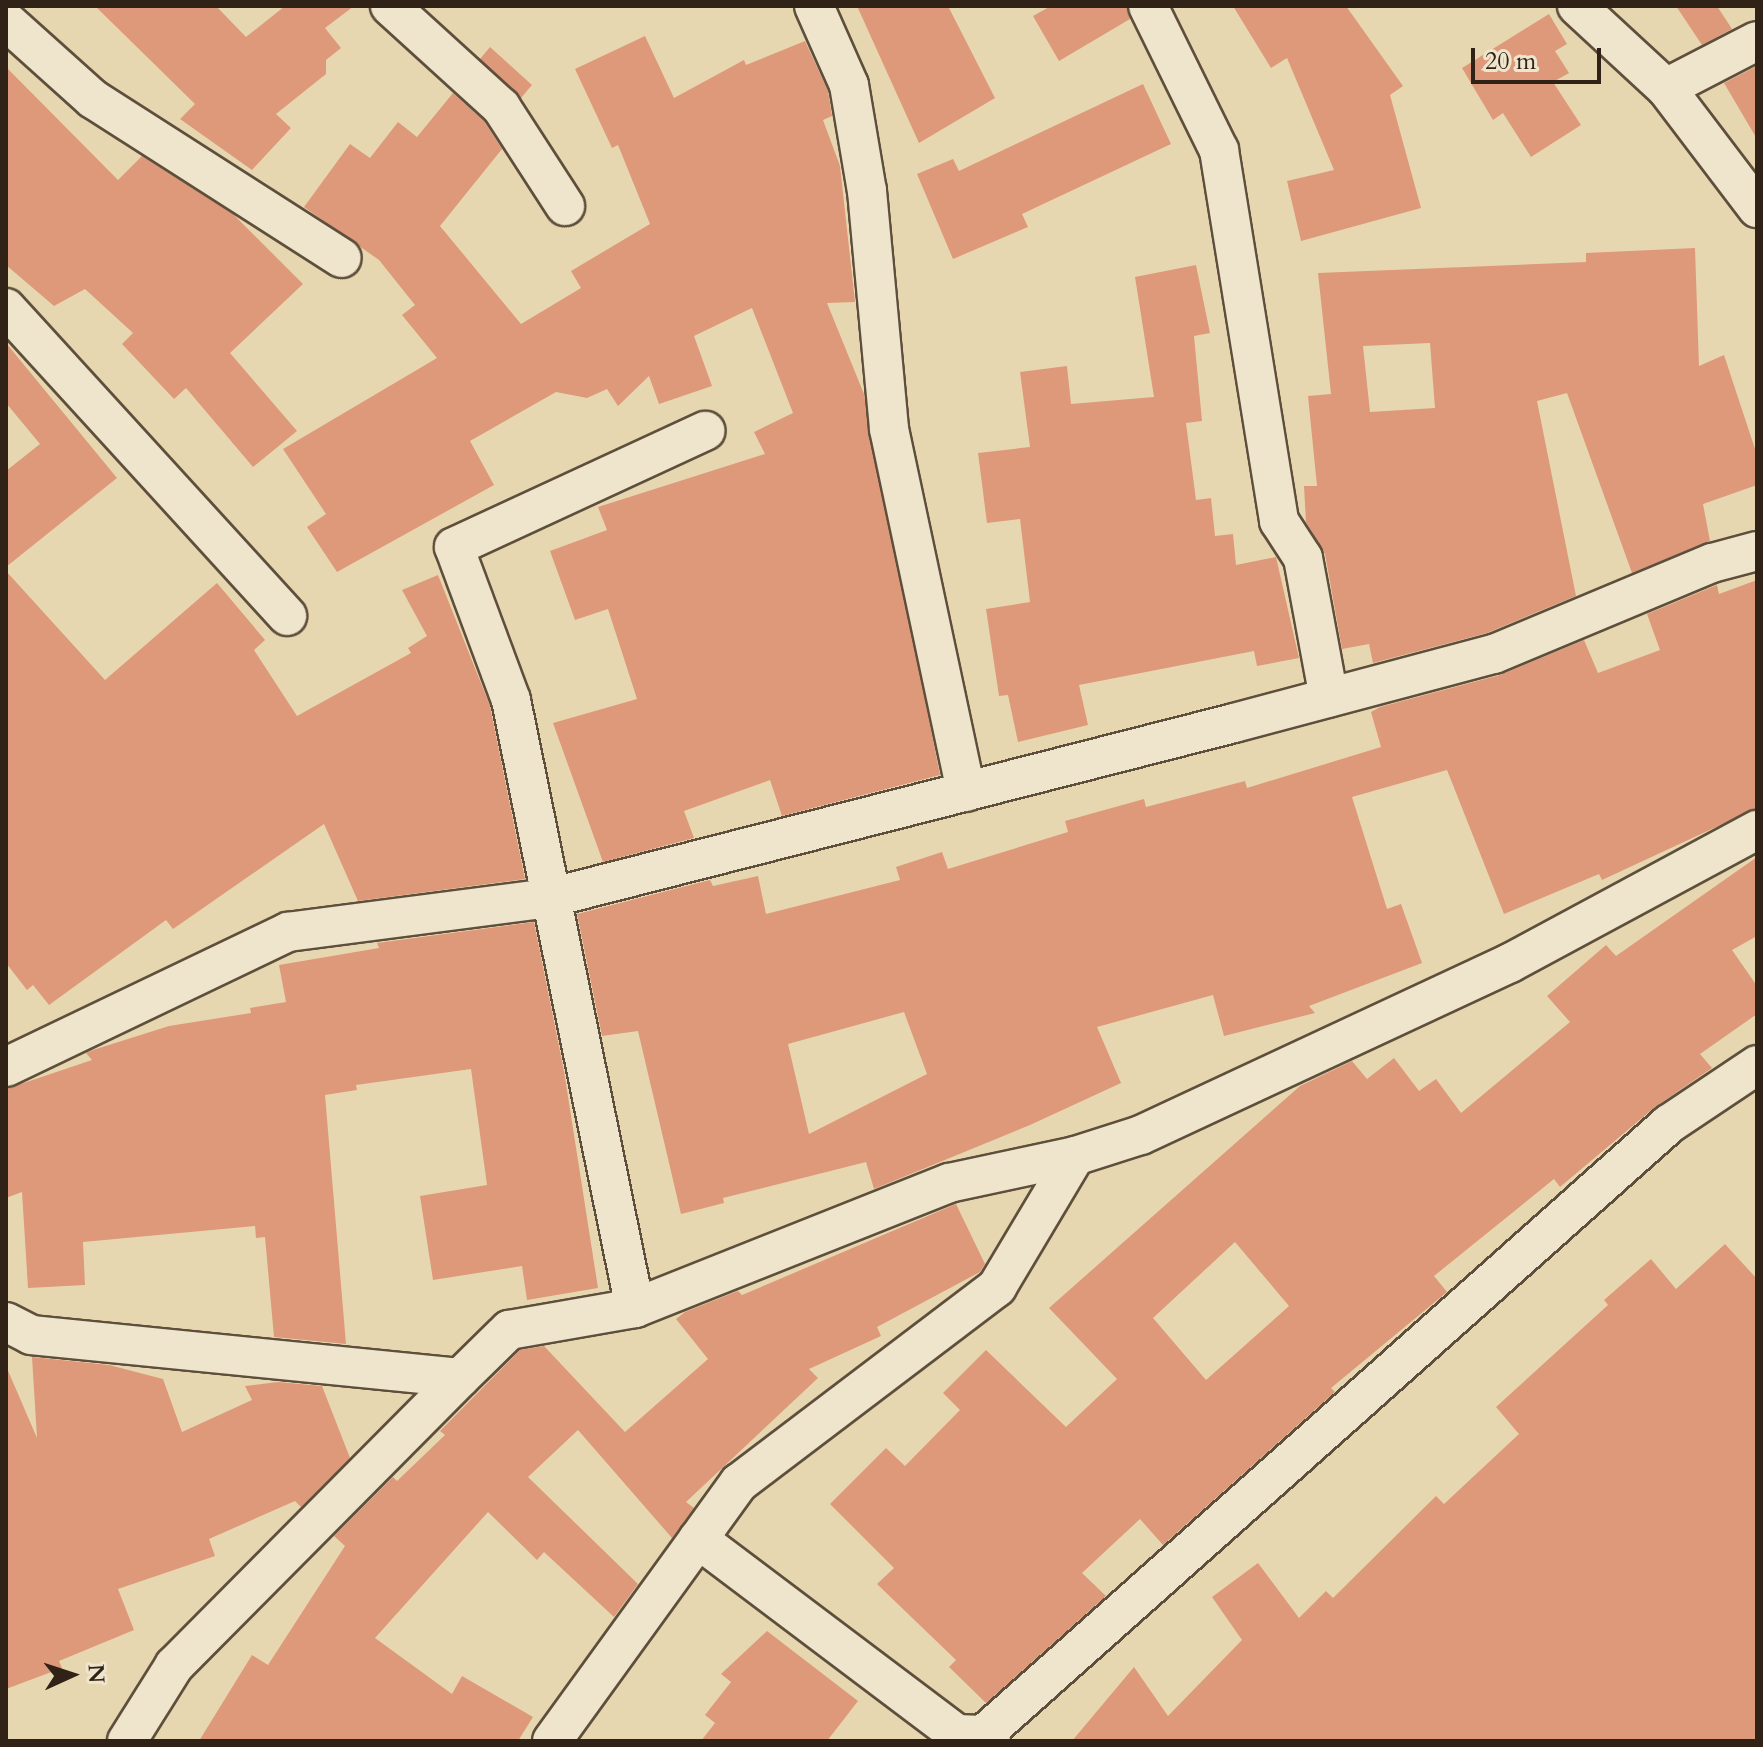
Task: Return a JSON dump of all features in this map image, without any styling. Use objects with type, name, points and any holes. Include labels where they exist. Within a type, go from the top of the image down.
[{"type":"street","points":[[390,6],[501,107],[565,206]]},
{"type":"street","points":[[814,6],[849,85],[867,191],[889,429],[966,792]]},
{"type":"street","points":[[1148,6],[1219,150],[1279,521],[1303,558],[1329,698]]},
{"type":"street","points":[[1577,6],[1666,88],[1757,208]]},
{"type":"street","points":[[6,21],[93,99],[342,258]]},
{"type":"street","points":[[1666,88],[1757,41]]},
{"type":"street","points":[[6,308],[287,616]]},
{"type":"street","points":[[635,1308],[511,700],[454,547],[705,431]]},
{"type":"street","points":[[8,1060],[288,932],[549,898],[1329,698],[1494,654],[1712,563],[1757,551]]},
{"type":"street","points":[[127,1741],[174,1666],[509,1330],[635,1308],[949,1183],[1075,1156],[1141,1135],[1510,963],[1757,830]]},
{"type":"street","points":[[698,1539],[971,1738],[1669,1124],[1757,1065]]},
{"type":"street","points":[[552,1741],[739,1483],[997,1287],[1075,1156]]},
{"type":"street","points":[[6,1322],[31,1335],[460,1378]]},
{"type":"building","points":[[95,6],[216,6],[246,37],[285,6],[354,6],[325,28],[341,48],[326,60],[326,74],[276,114],[291,128],[252,170],[180,119],[195,104]]},
{"type":"building","points":[[857,6],[948,6],[995,98],[919,143]]},
{"type":"building","points":[[1051,6],[1126,6],[1130,19],[1059,61],[1033,16]]},
{"type":"building","points":[[1233,6],[1346,6],[1403,86],[1390,95],[1421,208],[1301,241],[1287,181],[1334,170],[1287,58],[1271,68]]},
{"type":"building","points":[[1676,6],[1717,6],[1732,29],[1702,45]]},
{"type":"building","points":[[1549,14],[1567,44],[1555,51],[1569,73],[1553,82],[1581,125],[1531,157],[1503,113],[1493,120],[1462,68]]},
{"type":"building","points":[[645,36],[674,98],[744,60],[746,65],[805,41],[828,91],[832,116],[823,120],[840,166],[855,302],[827,303],[864,394],[940,775],[782,816],[770,780],[684,811],[694,838],[603,862],[553,723],[637,699],[608,609],[575,620],[550,551],[607,530],[598,507],[765,454],[754,432],[793,413],[752,308],[694,336],[712,386],[659,404],[649,376],[618,406],[607,389],[587,398],[556,392],[470,441],[494,485],[337,572],[307,527],[326,514],[283,449],[437,358],[402,315],[415,305],[379,260],[304,207],[350,144],[370,158],[398,122],[417,137],[453,93],[484,121],[502,149],[440,226],[521,324],[581,288],[571,271],[650,224],[618,145],[612,148],[575,69]]},
{"type":"building","points":[[490,47],[532,85],[521,98],[480,59]]},
{"type":"building","points":[[6,67],[118,180],[142,156],[233,214],[303,284],[230,353],[297,431],[253,467],[186,388],[174,399],[122,344],[133,333],[85,289],[54,306],[6,265]]},
{"type":"building","points":[[1755,67],[1757,69],[1757,139],[1724,83]]},
{"type":"building","points":[[1143,84],[1171,144],[1022,214],[1028,227],[953,259],[917,174],[953,159],[959,171]]},
{"type":"building","points":[[1695,248],[1699,366],[1724,355],[1757,455],[1757,485],[1703,504],[1710,541],[1632,573],[1567,393],[1537,401],[1576,596],[1487,633],[1373,663],[1369,644],[1342,649],[1325,554],[1306,522],[1304,486],[1317,486],[1308,396],[1331,394],[1318,273],[1586,262],[1586,253]],"holes":[[[1430,343],[1435,408],[1370,412],[1363,346]]]},
{"type":"building","points":[[1196,265],[1210,333],[1194,336],[1202,421],[1186,423],[1196,500],[1211,498],[1215,536],[1233,534],[1236,565],[1276,557],[1299,658],[1257,666],[1254,651],[1079,685],[1088,725],[1018,742],[1008,695],[999,696],[986,609],[1030,602],[1020,519],[987,523],[978,453],[1030,447],[1020,372],[1067,366],[1071,404],[1154,397],[1135,277]]},
{"type":"building","points":[[6,343],[117,478],[6,567],[6,471],[40,444],[6,403]]},
{"type":"building","points":[[6,571],[105,680],[217,583],[265,640],[254,650],[297,716],[411,653],[408,648],[427,636],[402,590],[438,575],[490,706],[525,879],[358,901],[324,824],[173,929],[166,920],[49,1005],[33,985],[27,990],[6,963]]},
{"type":"building","points":[[1757,580],[1757,808],[1602,880],[1599,874],[1504,914],[1447,770],[1352,797],[1387,909],[1401,904],[1422,963],[1309,1006],[1315,1013],[1224,1036],[1213,995],[1097,1027],[1121,1083],[1030,1125],[874,1189],[866,1162],[723,1198],[724,1203],[681,1214],[638,1031],[602,1036],[577,914],[710,880],[713,886],[758,876],[766,914],[900,880],[896,867],[942,852],[948,869],[1068,832],[1065,821],[1144,799],[1146,807],[1245,781],[1247,788],[1381,747],[1371,712],[1380,707],[1500,675],[1584,640],[1598,673],[1660,650],[1647,614],[1717,585],[1719,594]],"holes":[[[904,1012],[927,1074],[809,1134],[788,1044]]]},
{"type":"building","points":[[1757,857],[1757,936],[1732,950],[1757,986],[1757,1014],[1700,1054],[1712,1068],[1655,1107],[1560,1187],[1554,1179],[1434,1276],[1447,1292],[1331,1388],[1335,1392],[1163,1545],[1140,1519],[1082,1573],[1106,1596],[986,1703],[949,1667],[956,1660],[877,1584],[894,1568],[830,1504],[886,1448],[905,1466],[960,1410],[943,1393],[986,1350],[1066,1427],[1117,1379],[1049,1308],[1300,1086],[1352,1061],[1367,1079],[1394,1058],[1419,1091],[1436,1079],[1461,1113],[1570,1022],[1547,996],[1606,945],[1616,956]],"holes":[[[1235,1242],[1289,1306],[1206,1380],[1153,1318]]]},
{"type":"building","points":[[534,922],[564,1071],[598,1288],[527,1300],[522,1266],[433,1280],[420,1196],[487,1185],[471,1069],[356,1085],[357,1090],[325,1095],[346,1344],[274,1337],[265,1237],[256,1238],[255,1226],[83,1242],[85,1285],[28,1288],[22,1192],[6,1198],[6,1089],[92,1060],[86,1053],[93,1050],[169,1026],[251,1013],[250,1008],[286,1002],[279,965],[379,948],[377,943]]},
{"type":"building","points":[[956,1204],[985,1264],[980,1272],[877,1327],[881,1336],[809,1369],[818,1378],[686,1502],[694,1508],[672,1538],[578,1430],[528,1477],[638,1584],[614,1617],[544,1552],[537,1560],[488,1512],[375,1638],[452,1694],[462,1676],[533,1717],[518,1741],[199,1741],[252,1655],[268,1665],[345,1546],[334,1536],[393,1477],[397,1481],[445,1435],[440,1431],[520,1350],[544,1346],[625,1432],[708,1359],[676,1319],[685,1312],[738,1291],[742,1295]]},
{"type":"building","points":[[1725,1244],[1757,1279],[1757,1741],[1072,1741],[1134,1667],[1168,1716],[1242,1640],[1212,1597],[1258,1563],[1299,1618],[1326,1591],[1333,1598],[1436,1496],[1444,1504],[1519,1434],[1496,1407],[1608,1305],[1604,1300],[1651,1259],[1676,1289]]},
{"type":"building","points":[[32,1357],[109,1365],[163,1379],[182,1432],[252,1400],[245,1386],[278,1382],[322,1386],[350,1458],[301,1507],[295,1501],[209,1539],[215,1556],[118,1589],[134,1630],[59,1661],[62,1668],[6,1689],[6,1366],[37,1438]]},
{"type":"building","points":[[767,1631],[858,1701],[827,1741],[701,1741],[715,1723],[705,1715],[731,1682],[721,1674]]}]
